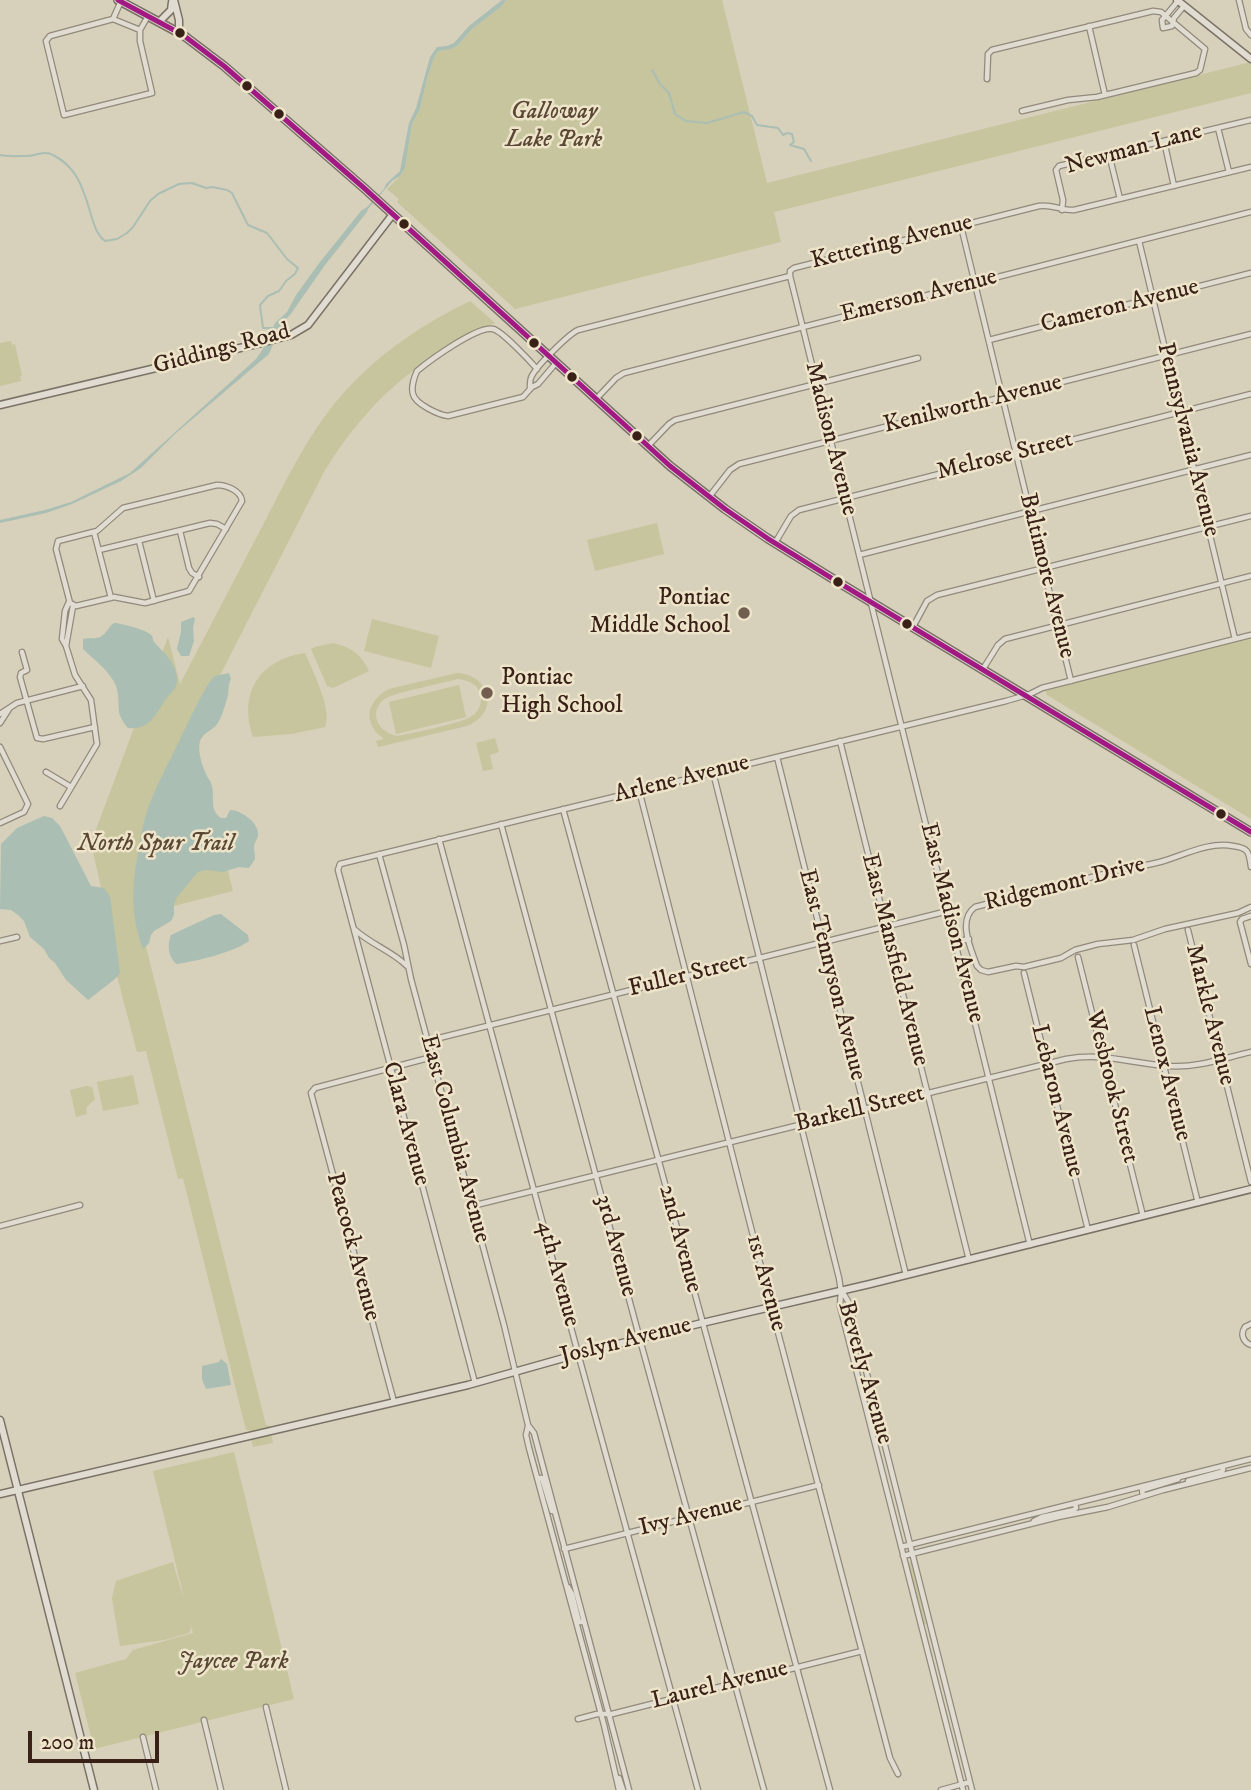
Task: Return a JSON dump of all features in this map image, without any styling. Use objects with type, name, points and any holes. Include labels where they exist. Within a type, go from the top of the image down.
[{"type":"main road","points":[[160,21],[171,10],[173,0]]},
{"type":"main road","points":[[173,0],[179,20],[179,32]]},
{"type":"main road","points":[[120,1],[179,32],[224,66],[709,497],[775,543],[1251,832]]},
{"type":"main road","points":[[1179,2],[1251,59]]},
{"type":"main road","name":"Giddings Road","points":[[0,405],[297,332],[314,318],[393,214]]},
{"type":"main road","name":"Joslyn Avenue","points":[[0,1494],[475,1383],[702,1323],[842,1291],[1251,1189]]},
{"type":"main road","points":[[0,1420],[94,1790]]},
{"type":"street","points":[[1239,0],[1246,29],[1251,35]]},
{"type":"street","points":[[113,19],[120,1]]},
{"type":"street","points":[[1179,2],[1171,27],[1163,28],[1161,22],[1179,2]]},
{"type":"street","points":[[986,79],[990,51],[1154,10],[1204,48],[1199,72],[1196,74],[1022,111]]},
{"type":"street","points":[[140,30],[113,19],[50,36],[46,41],[64,115],[152,93],[140,41],[140,30],[148,15]]},
{"type":"street","points":[[1089,26],[1105,95]]},
{"type":"street","name":"Newman Lane","points":[[1062,210],[1063,200],[1057,167],[1251,120]]},
{"type":"street","points":[[1218,128],[1229,173]]},
{"type":"street","points":[[1164,141],[1174,186]]},
{"type":"street","points":[[1109,154],[1120,199]]},
{"type":"street","name":"Kettering Avenue","points":[[537,369],[568,335],[578,330],[790,276],[794,268],[1039,205],[1073,210],[1251,167]]},
{"type":"street","name":"Emerson Avenue","points":[[596,399],[623,373],[1251,212]]},
{"type":"street","name":"Baltimore Avenue","points":[[961,225],[1071,681]]},
{"type":"street","name":"Pennsylvania Avenue","points":[[1139,241],[1235,639]]},
{"type":"street","name":"Cameron Avenue","points":[[989,340],[1251,273]]},
{"type":"street","name":"Madison Avenue","points":[[790,276],[871,602]]},
{"type":"street","points":[[530,389],[530,380],[537,369],[498,331],[486,329],[445,351],[417,371],[414,375],[413,394],[415,399],[445,416],[522,398],[556,363]]},
{"type":"street","name":"Kenilworth Avenue","points":[[709,497],[737,465],[1251,334]]},
{"type":"street","points":[[649,446],[674,420],[918,358]]},
{"type":"street","name":"Melrose Street","points":[[775,543],[796,511],[1251,394]]},
{"type":"street","points":[[859,555],[1251,455]]},
{"type":"street","points":[[60,806],[97,746],[91,699],[74,673],[66,646],[71,604],[56,545],[61,540],[94,532],[123,508],[219,485],[239,493],[242,497],[199,577],[187,593],[143,603],[111,598],[71,604]]},
{"type":"street","points":[[912,627],[926,603],[934,596],[1251,516]]},
{"type":"street","points":[[99,550],[212,523],[226,529]]},
{"type":"street","points":[[180,531],[189,568],[199,577]]},
{"type":"street","points":[[94,532],[111,598]]},
{"type":"street","points":[[139,541],[154,601]]},
{"type":"street","points":[[983,669],[1003,640],[1251,576]]},
{"type":"street","name":"East Madison Avenue","points":[[871,602],[1030,1245]]},
{"type":"street","name":"Arlene Avenue","points":[[339,865],[1026,695],[1042,688],[1251,635]]},
{"type":"street","points":[[22,652],[27,670],[21,673],[20,677],[34,734],[39,739],[95,727]]},
{"type":"street","points":[[0,714],[14,705],[83,686]]},
{"type":"street","points":[[0,723],[9,709]]},
{"type":"street","name":"East Mansfield Avenue","points":[[840,741],[969,1260]]},
{"type":"street","points":[[0,747],[27,802],[24,812],[0,823]]},
{"type":"street","name":"East Tennyson Avenue","points":[[777,757],[906,1275]]},
{"type":"street","points":[[46,772],[71,787]]},
{"type":"street","points":[[713,772],[842,1291]]},
{"type":"street","name":"1st Avenue","points":[[639,790],[771,1306],[890,1758],[898,1774]]},
{"type":"street","name":"2nd Avenue","points":[[563,809],[830,1790]]},
{"type":"street","name":"3rd Avenue","points":[[501,824],[764,1790]]},
{"type":"street","name":"4th Avenue","points":[[439,839],[698,1790]]},
{"type":"street","name":"Ridgemont Drive","points":[[1251,867],[1250,850],[1232,845],[1216,846],[1158,863],[1114,871],[975,907],[969,912],[966,922],[977,966],[988,972],[1061,958],[1075,950],[1133,940],[1165,929],[1238,913],[1251,907]]},
{"type":"street","name":"East Columbia Avenue","points":[[379,854],[528,1425],[534,1433],[629,1790]]},
{"type":"street","name":"Clara Avenue","points":[[339,865],[359,952],[475,1383]]},
{"type":"street","name":"Fuller Street","points":[[427,1041],[948,911]]},
{"type":"street","points":[[1251,916],[1240,923],[1251,964]]},
{"type":"street","points":[[354,929],[408,968]]},
{"type":"street","name":"Markle Avenue","points":[[1188,930],[1251,1182]]},
{"type":"street","points":[[0,941],[17,937]]},
{"type":"street","points":[[955,942],[969,939]]},
{"type":"street","points":[[359,952],[363,945],[372,943]]},
{"type":"street","points":[[391,954],[399,952],[404,945]]},
{"type":"street","name":"Lenox Avenue","points":[[1134,945],[1198,1203]]},
{"type":"street","name":"Wesbrook Street","points":[[1078,957],[1143,1216]]},
{"type":"street","name":"Lebaron Avenue","points":[[1024,973],[1088,1230]]},
{"type":"street","name":"Barkell Street","points":[[472,1206],[1046,1063],[1103,1056],[1164,1065],[1195,1065],[1251,1052]]},
{"type":"street","points":[[390,1068],[432,1057]]},
{"type":"street","name":"Peacock Avenue","points":[[390,1068],[315,1088],[311,1094],[394,1402]]},
{"type":"street","points":[[0,1226],[80,1205]]},
{"type":"street","name":"Beverly Avenue","points":[[842,1291],[849,1303],[972,1790]]},
{"type":"street","name":"Beverly Avenue","points":[[842,1291],[840,1307],[962,1787]]},
{"type":"street","points":[[1251,1324],[1245,1327],[1242,1334],[1244,1340],[1251,1345]]},
{"type":"street","name":"East Columbia Avenue","points":[[528,1425],[526,1435],[621,1790]]},
{"type":"street","points":[[901,1547],[1251,1459]]},
{"type":"street","points":[[1178,1486],[1192,1479],[1221,1472],[1223,1466]]},
{"type":"street","points":[[904,1556],[1027,1524],[1108,1507],[1251,1468]]},
{"type":"street","points":[[1143,1496],[1142,1490],[1173,1482],[1188,1474]]},
{"type":"street","name":"East Columbia Avenue","points":[[537,1478],[542,1479],[557,1522]]},
{"type":"street","name":"Ivy Avenue","points":[[564,1549],[819,1485]]},
{"type":"street","points":[[1027,1524],[1042,1517],[1074,1509],[1075,1503]]},
{"type":"street","name":"East Columbia Avenue","points":[[564,1580],[572,1594],[579,1622],[584,1622]]},
{"type":"street","name":"Laurel Avenue","points":[[578,1719],[672,1699],[862,1651]]},
{"type":"street","points":[[266,1707],[286,1790]]},
{"type":"street","points":[[204,1720],[221,1790]]},
{"type":"street","points":[[143,1737],[156,1790]]},
{"type":"street","points":[[941,1790],[962,1787],[970,1782]]},
{"type":"green space","name":"Galloway Lake Park","points":[[506,0],[722,0],[767,183],[1251,62],[1251,93],[774,212],[781,242],[515,309],[397,202],[399,199],[387,189],[405,168],[412,124],[420,109],[435,55],[439,51],[457,46],[472,29]]},
{"type":"green space","name":"North Spur Trail","points":[[470,301],[495,323],[443,350],[419,366],[377,402],[358,423],[324,472],[192,730],[233,891],[138,915],[266,1425],[269,1425],[273,1443],[253,1447],[249,1430],[246,1430],[183,1178],[178,1179],[146,1051],[137,1052],[103,923],[109,922],[91,843],[168,637],[180,684],[292,469],[336,402],[362,374],[391,349],[421,328]]},
{"type":"green space","points":[[11,341],[12,345],[15,344],[21,381],[0,386],[0,343]]},
{"type":"green space","points":[[657,523],[664,554],[595,571],[587,540]]},
{"type":"green space","points":[[372,619],[439,636],[431,668],[364,651]]},
{"type":"green space","points":[[1251,638],[1251,819],[1047,695],[1045,690]]},
{"type":"green space","points":[[333,643],[355,652],[369,671],[333,688],[327,686],[311,649]]},
{"type":"green space","points":[[305,653],[324,701],[327,720],[325,727],[291,734],[253,737],[248,706],[256,681],[275,663]]},
{"type":"green space","points":[[457,673],[478,680],[487,695],[487,704],[484,713],[467,726],[378,747],[376,741],[384,739],[372,727],[370,713],[375,700],[389,689]],"holes":[[[458,679],[474,684],[481,695],[479,709],[467,719],[398,736],[386,732],[378,723],[378,706],[388,697]]]},
{"type":"green space","points":[[459,685],[466,717],[396,734],[389,702]]},
{"type":"green space","points":[[495,738],[499,752],[490,755],[493,769],[483,771],[476,743]]},
{"type":"green space","points":[[133,1075],[139,1104],[103,1111],[97,1082]]},
{"type":"green space","points":[[92,1087],[95,1099],[86,1108],[87,1114],[76,1117],[70,1090]]},
{"type":"green space","name":"Jaycee Park","points":[[234,1452],[294,1699],[94,1749],[75,1673],[126,1659],[133,1650],[193,1633],[190,1621],[189,1633],[164,1640],[120,1646],[112,1598],[116,1581],[173,1562],[184,1598],[153,1471]]},
{"type":"green space","points":[[912,1563],[926,1624],[908,1564]]},
{"type":"shaded area","points":[[502,0],[506,0],[502,6],[472,29],[457,46],[439,51],[435,55],[420,109],[412,124],[405,168],[368,209],[282,323],[269,354],[176,433],[141,468],[121,481],[72,504],[0,523],[0,520],[71,502],[130,473],[256,359],[275,323],[287,312],[320,262],[361,211],[400,171],[409,123],[416,108],[430,57],[437,47],[454,43],[469,26]]},
{"type":"shaded area","points":[[194,617],[194,641],[189,656],[181,656],[177,649],[181,622]]},
{"type":"shaded area","points":[[114,623],[150,634],[176,674],[177,683],[174,689],[154,717],[141,727],[128,728],[123,722],[116,686],[106,671],[83,649],[83,639],[101,637]]},
{"type":"shaded area","points":[[229,673],[231,679],[223,711],[217,724],[200,741],[200,755],[211,782],[213,806],[217,814],[226,818],[230,810],[234,811],[249,818],[256,826],[258,836],[254,846],[255,859],[249,868],[198,872],[177,897],[171,921],[154,931],[143,949],[134,911],[134,886],[147,811],[207,686],[217,675]]},
{"type":"shaded area","points":[[44,816],[52,818],[60,826],[91,886],[104,888],[110,896],[120,973],[88,1000],[66,980],[44,949],[30,937],[24,921],[11,910],[0,909],[1,844],[17,828]]},
{"type":"shaded area","points":[[221,914],[248,935],[249,941],[224,953],[176,964],[169,950],[171,935]]},
{"type":"shaded area","points":[[221,1359],[227,1364],[231,1385],[206,1389],[202,1379],[202,1366],[219,1362]]},
{"type":"waterway","points":[[652,70],[669,93],[675,114],[686,121],[707,123],[744,112],[752,116],[757,125],[778,128],[783,135],[792,134],[794,142],[790,145],[804,149],[811,161]]},
{"type":"waterway","points":[[0,155],[27,156],[46,153],[62,160],[75,174],[95,228],[105,241],[117,239],[127,233],[150,201],[179,184],[192,183],[232,193],[248,225],[267,233],[287,259],[298,268],[279,291],[268,296],[260,305],[263,328],[272,328]]},
{"type":"transit line","points":[[118,0],[183,35],[224,66],[364,188],[670,466],[725,509],[838,582],[1251,832]]},
{"type":"place","name":"Pontiac Middle School","points":[[744,613]]},
{"type":"place","name":"Pontiac High School","points":[[487,693]]}]
